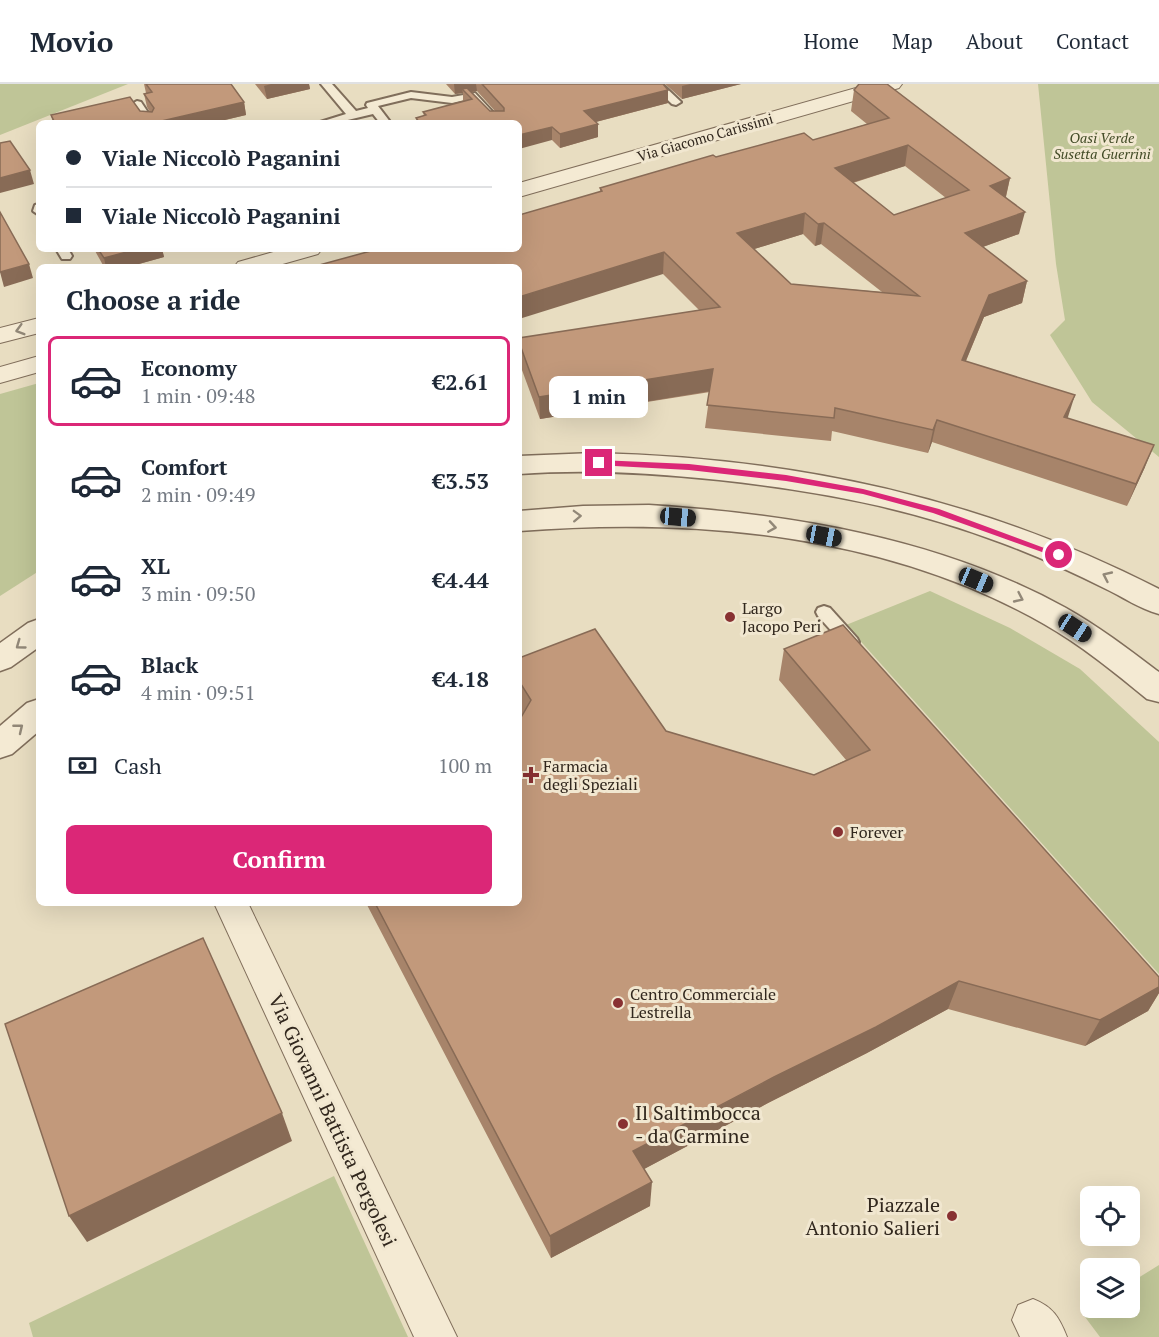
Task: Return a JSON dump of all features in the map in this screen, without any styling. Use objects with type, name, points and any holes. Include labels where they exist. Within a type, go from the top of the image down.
[{"type":"street","name":"Via Giacomo Carissimi","points":[[522,189],[892,84]]},
{"type":"street","points":[[257,264],[299,252]]},
{"type":"street","points":[[0,336],[36,326]]},
{"type":"street","points":[[0,375],[36,365]]},
{"type":"street","points":[[522,465],[632,464],[741,473],[840,487],[936,511],[1059,555],[1159,603]]},
{"type":"street","points":[[736,523],[741,473]]},
{"type":"street","points":[[522,522],[569,517],[644,516],[736,523],[855,543],[912,558],[976,580],[1026,601],[1060,619],[1097,642],[1159,690]]},
{"type":"street","points":[[0,659],[36,633]]},
{"type":"street","points":[[0,745],[36,715]]},
{"type":"street","name":"Via Giovanni Battista Pergolesi","points":[[232,906],[436,1337]]},
{"type":"lane","points":[[328,86],[341,84]]},
{"type":"lane","points":[[656,84],[676,102]]},
{"type":"lane","points":[[328,86],[353,115]]},
{"type":"lane","points":[[383,120],[371,105],[411,95],[452,100],[471,95],[495,120]]},
{"type":"lane","points":[[137,104],[148,120]]},
{"type":"lane","points":[[334,120],[375,110]]},
{"type":"lane","points":[[824,612],[863,655]]},
{"type":"green space","points":[[0,84],[128,84],[36,120],[0,135]]},
{"type":"green space","name":"Oasi Verde Susetta Guerrini","points":[[1038,84],[1159,84],[1159,457],[1092,402],[1050,335],[1065,320],[1056,264]]},
{"type":"green space","points":[[36,384],[36,573],[0,596],[0,394]]},
{"type":"green space","points":[[930,591],[1010,628],[1080,669],[1159,742],[1159,974],[846,625]]},
{"type":"green space","points":[[334,1176],[408,1337],[33,1337],[29,1323]]},
{"type":"green space","points":[[1159,1265],[1159,1337],[1100,1337],[1086,1318],[1140,1318],[1140,1277]]},
{"type":"building","points":[[146,84],[231,84],[244,102],[166,120],[54,120],[51,115],[130,97],[140,111],[152,112],[154,108],[144,94],[152,92]]},
{"type":"building","points":[[482,84],[663,84],[668,90],[584,111],[598,124],[560,134],[552,127],[522,134],[522,120],[418,120],[416,118],[426,115],[423,112],[472,99],[462,89],[467,88],[490,111],[504,111],[504,108]]},
{"type":"building","points":[[859,84],[887,84],[1010,178],[990,186],[1025,212],[965,233],[1027,281],[989,295],[962,360],[1075,395],[1064,417],[1154,445],[1136,484],[937,420],[933,430],[835,408],[834,418],[707,405],[713,369],[539,397],[522,350],[522,338],[720,307],[664,252],[522,296],[522,264],[323,264],[367,252],[522,252],[522,214],[602,191],[600,188],[713,155],[716,157],[804,133],[813,140],[889,118],[854,90]],"holes":[[[908,145],[969,190],[894,215],[835,168]],[[805,213],[818,224],[824,223],[919,296],[791,284],[737,233]]]},
{"type":"building","points":[[10,141],[30,170],[0,178],[0,143]]},
{"type":"building","points":[[0,212],[29,264],[0,272]]},
{"type":"building","points":[[100,252],[127,252],[104,258]]},
{"type":"building","points":[[843,625],[1159,977],[1159,987],[1100,1020],[959,981],[876,1027],[774,1077],[633,1151],[652,1182],[550,1236],[377,906],[522,906],[522,716],[531,700],[522,686],[522,657],[595,629],[666,731],[814,775],[870,750],[784,649]]},
{"type":"building","points":[[203,938],[282,1113],[69,1216],[5,1024]]},
{"type":"place","name":"Largo Jacopo Peri","points":[[730,617]]},
{"type":"place","name":"Farmacia degli Speziali","points":[[531,775]]},
{"type":"place","name":"Forever","points":[[838,832]]},
{"type":"place","name":"Centro Commerciale Lestrella","points":[[618,1003]]},
{"type":"place","name":"Il Saltimbocca - da Carmine","points":[[623,1124]]},
{"type":"place","name":"Piazzale Antonio Salieri","points":[[952,1216]]},
{"type":"route","points":[[599,463],[689,467],[814,482],[887,497],[936,511],[1059,555]]}]
